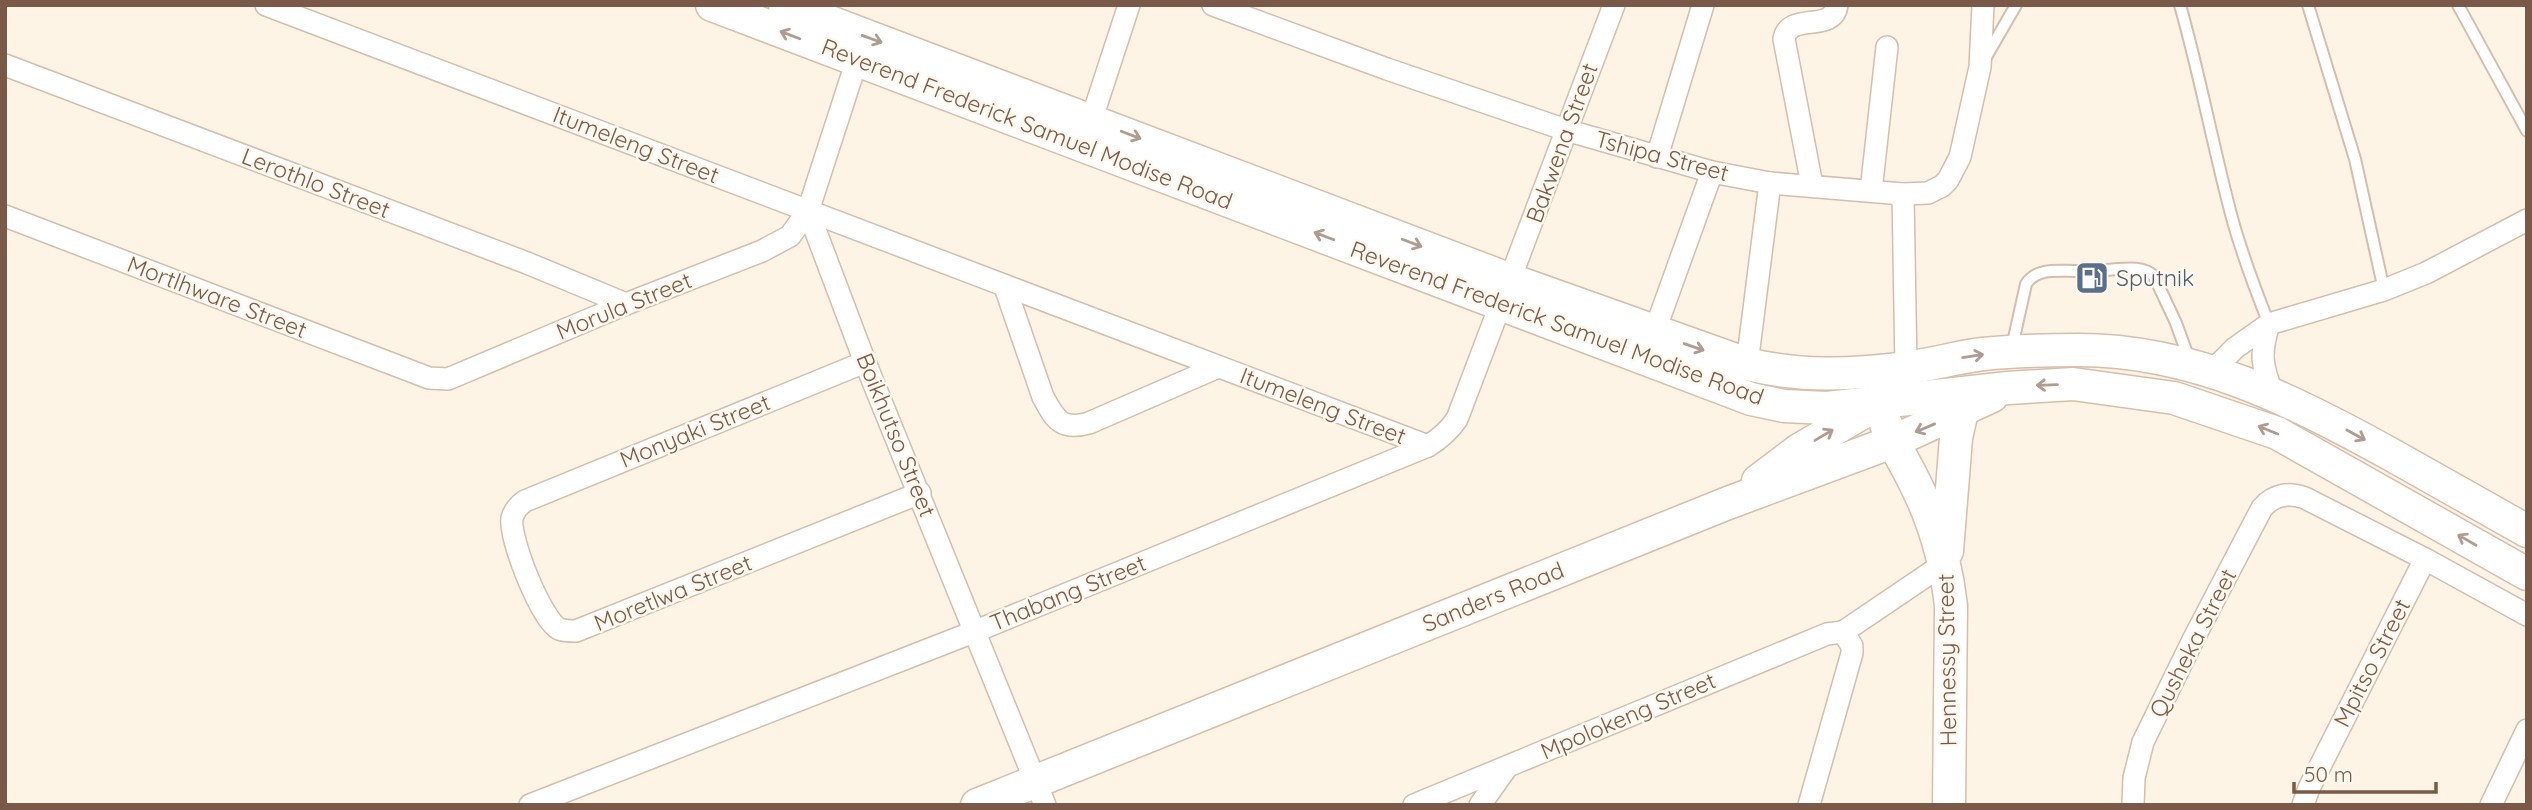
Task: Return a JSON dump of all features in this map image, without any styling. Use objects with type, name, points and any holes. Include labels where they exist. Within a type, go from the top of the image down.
[{"type":"main road","name":"Reverend Frederick Samuel Modise Road","points":[[712,5],[1249,207],[1506,293],[1654,333],[1778,372],[1812,375],[1906,368],[1983,354],[2081,350],[2133,354],[2202,367],[2273,394],[2329,420],[2527,531]]},
{"type":"main road","name":"Reverend Frederick Samuel Modise Road","points":[[785,5],[1091,121],[1506,293],[1700,381],[1751,399],[1773,404],[1827,408],[2044,385],[2099,386],[2174,398],[2277,433],[2527,574]]},
{"type":"main road","points":[[1728,503],[1783,463],[1882,401],[1906,368]]},
{"type":"main road","name":"Sanders Road","points":[[977,805],[1040,793],[1728,503],[1892,442],[2008,388]]},
{"type":"main road","name":"Hennessy Street","points":[[1882,401],[1892,442],[1913,477],[1934,526],[1945,563],[1951,606],[1950,805]]},
{"type":"main road","points":[[1773,404],[1788,434],[1783,463]]},
{"type":"main road","points":[[1945,563],[1956,438],[1962,411]]},
{"type":"street","name":"Itumeleng Street","points":[[266,5],[1428,446]]},
{"type":"street","points":[[1091,121],[1129,5]]},
{"type":"street","name":"Tshipa Street","points":[[1213,5],[1387,69],[1566,130],[1657,157],[1712,172],[1770,183],[1903,194],[1928,193],[1948,180],[1960,157],[1980,67],[1983,5]]},
{"type":"street","name":"Bakwena Street","points":[[1506,293],[1614,5]]},
{"type":"street","points":[[1657,157],[1703,5]]},
{"type":"street","points":[[1812,185],[1784,39],[1785,32],[1792,26],[1830,18],[1837,5]]},
{"type":"street","points":[[1871,191],[1887,47]]},
{"type":"street","points":[[808,211],[857,60]]},
{"type":"street","name":"Lerothlo Street","points":[[5,65],[514,258],[626,304]]},
{"type":"street","points":[[1654,333],[1712,172]]},
{"type":"street","points":[[1747,364],[1770,183]]},
{"type":"street","points":[[1903,194],[1906,368]]},
{"type":"street","name":"Morula Street","points":[[429,377],[455,377],[626,304],[782,242],[790,236],[808,211]]},
{"type":"street","name":"Boikhutso Street","points":[[808,211],[865,362],[1040,793]]},
{"type":"street","name":"Mortlhware Street","points":[[5,216],[429,377]]},
{"type":"street","points":[[2202,367],[2269,324],[2384,290],[2427,273],[2527,220]]},
{"type":"street","name":"Itumeleng Street","points":[[1005,287],[1043,397],[1062,424],[1089,424],[1218,367]]},
{"type":"street","name":"Thabang Street","points":[[530,805],[976,631],[1428,446],[1450,430],[1457,419],[1506,293]]},
{"type":"street","points":[[2269,324],[2262,344],[2262,360],[2273,394]]},
{"type":"street","name":"Monyaki Street","points":[[525,501],[865,362]]},
{"type":"street","name":"Moretlwa Street","points":[[525,501],[514,512],[512,520],[518,555],[551,621],[558,628],[576,631],[920,493]]},
{"type":"street","name":"Qusheka Street","points":[[2133,805],[2134,778],[2143,742],[2193,638],[2267,502],[2280,495],[2297,495],[2425,559]]},
{"type":"street","points":[[2425,559],[2527,615]]},
{"type":"street","name":"Mpitso Street","points":[[2303,805],[2309,788],[2425,559]]},
{"type":"street","name":"Mpolokeng Street","points":[[1414,805],[1802,644],[1836,631],[1843,632],[1945,563]]},
{"type":"street","points":[[1809,805],[1852,653],[1852,646],[1843,632]]},
{"type":"street","points":[[2491,805],[2527,730]]},
{"type":"street","points":[[1480,805],[1507,767]]},
{"type":"lane","points":[[1980,67],[2016,5]]},
{"type":"lane","points":[[2180,5],[2199,71],[2232,216],[2248,270],[2269,324]]},
{"type":"lane","points":[[2308,5],[2356,159],[2384,290]]},
{"type":"lane","points":[[2458,5],[2527,131]]},
{"type":"lane","points":[[2106,270],[2141,269],[2148,270],[2154,276],[2176,323],[2202,367]]},
{"type":"lane","points":[[2010,353],[2029,278],[2040,272],[2077,271]]},
{"type":"place","name":"Sputnik","points":[[2092,278]]}]
